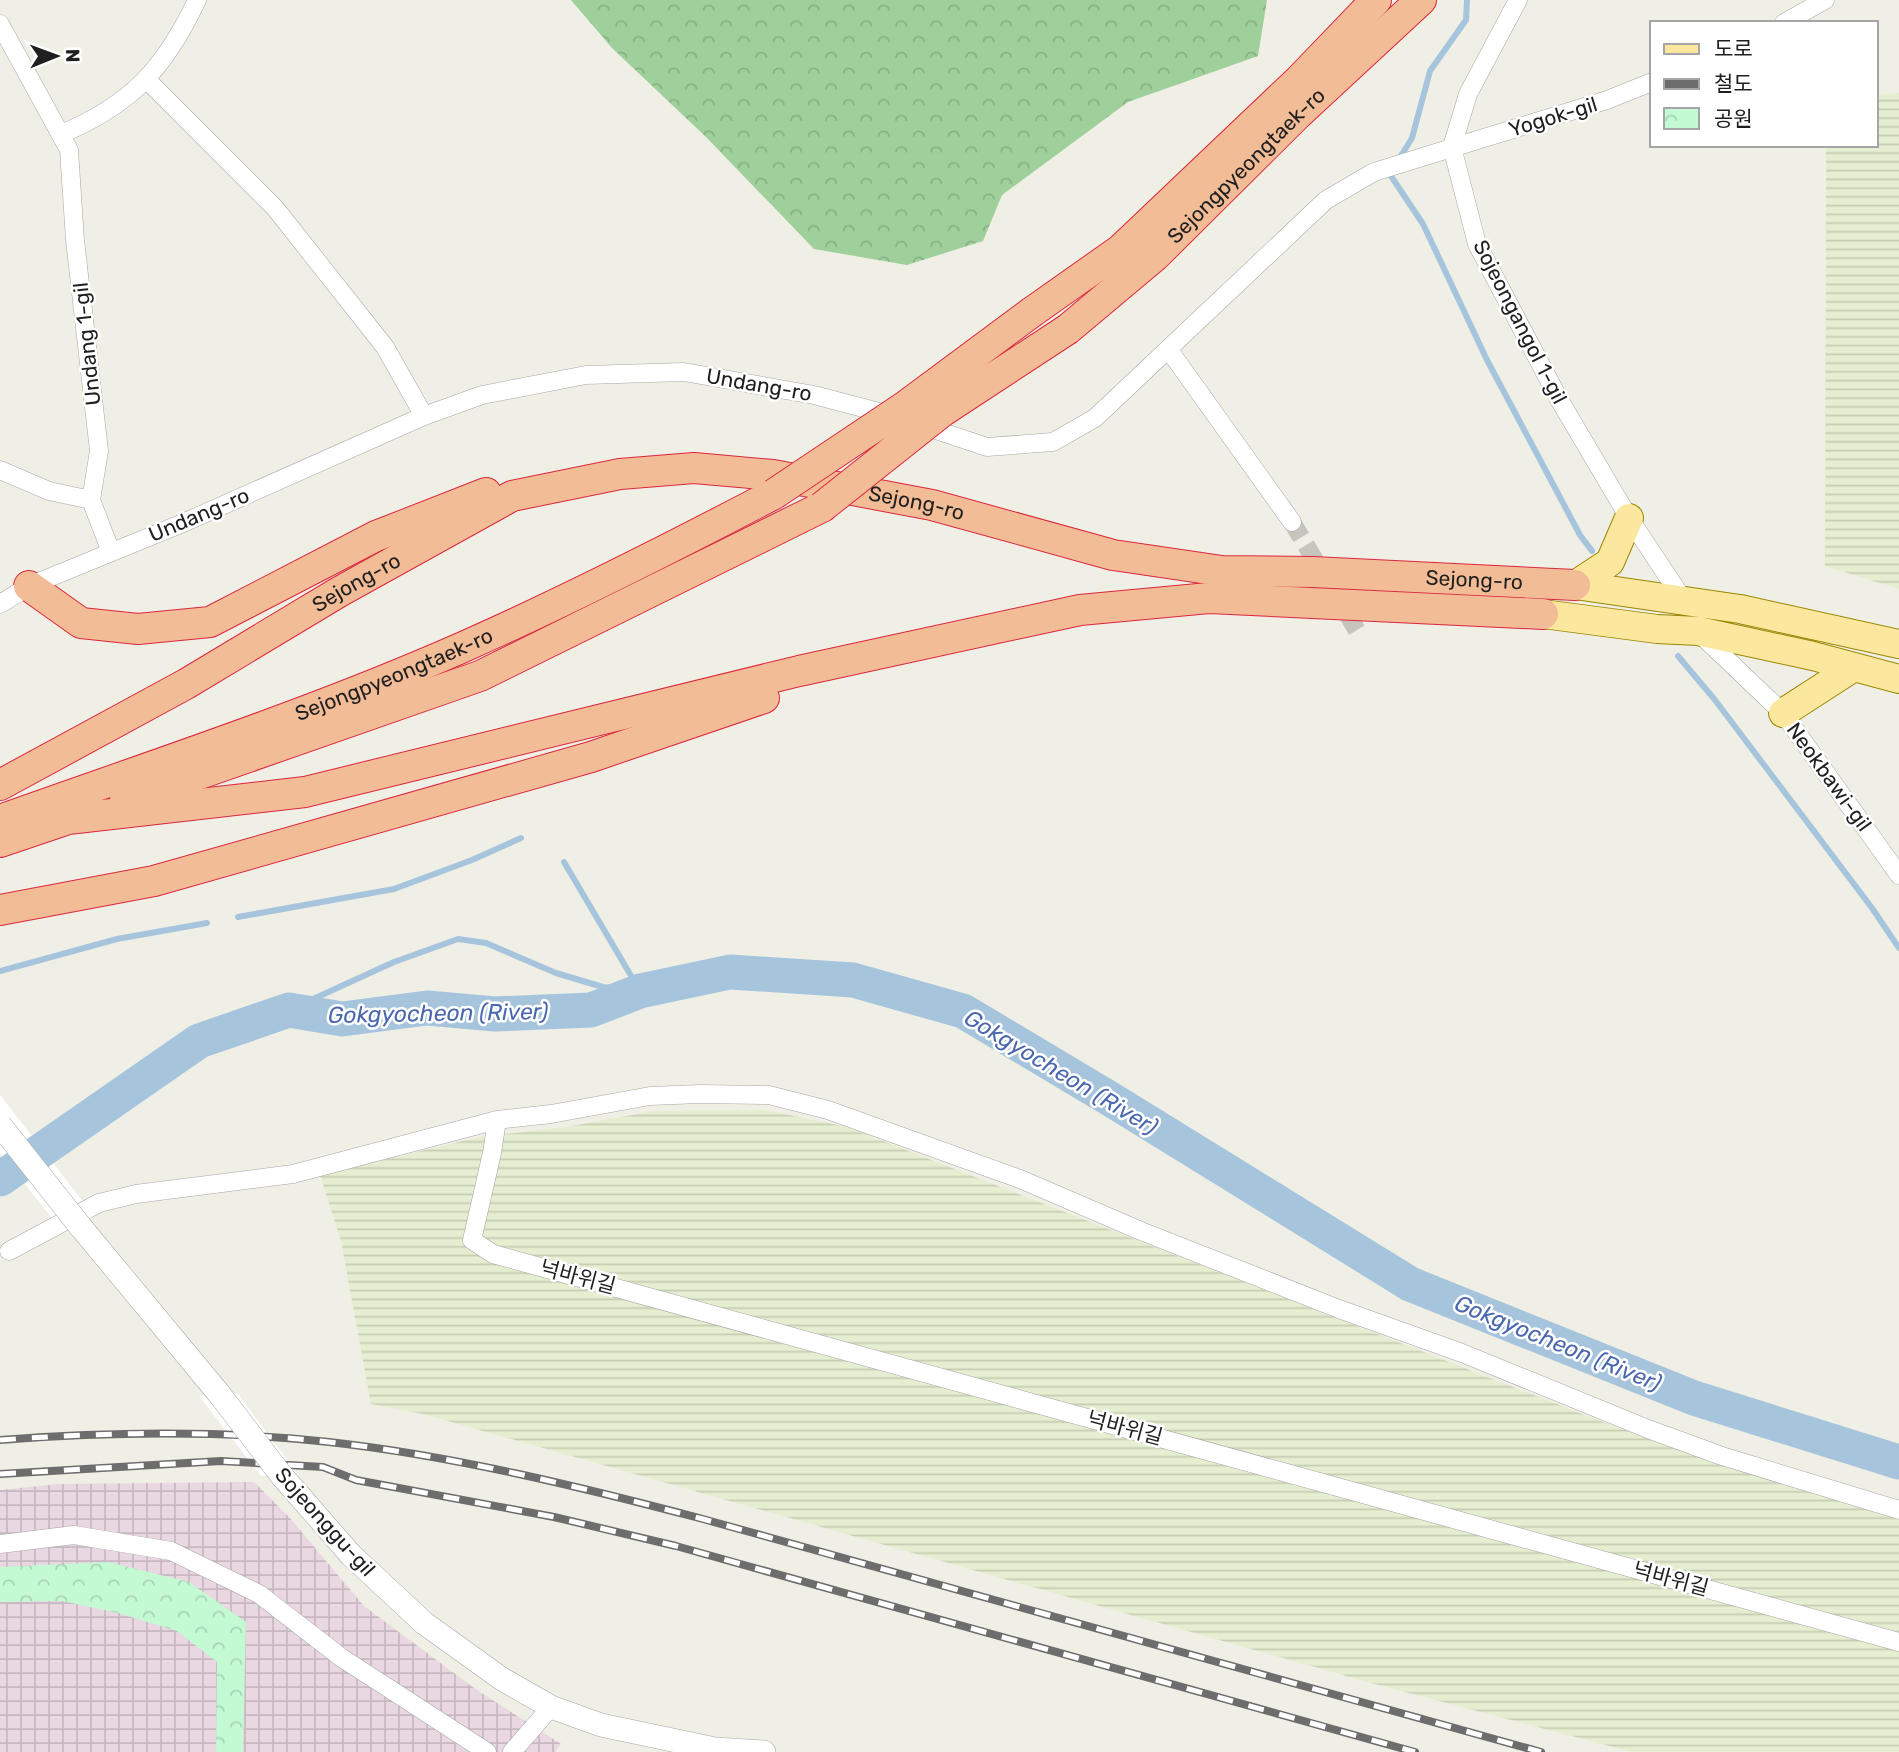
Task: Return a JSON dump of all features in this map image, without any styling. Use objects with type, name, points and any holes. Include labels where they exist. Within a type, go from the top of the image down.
[{"type":"highway","name":"Sejongpyeongtaek-ro","points":[[0,821],[289,717],[460,648],[630,569],[774,494],[904,407],[1120,250],[1300,79],[1376,0]]},
{"type":"highway","name":"Sejongpyeongtaek-ro","points":[[68,819],[480,676],[821,507],[943,411],[1068,329],[1155,256],[1298,114],[1421,0]]},
{"type":"highway","name":"Sejong-ro","points":[[0,785],[186,684],[339,592],[512,496],[620,474],[694,468],[773,475],[932,505],[1113,555],[1222,571],[1327,573],[1575,585]]},
{"type":"highway","points":[[29,586],[80,623],[138,628],[210,622],[376,536],[512,482],[620,474]]},
{"type":"highway","name":"Sejong-ro","points":[[0,842],[68,819],[305,792],[926,642],[1080,610],[1209,598],[1543,614]]},
{"type":"highway","points":[[0,910],[153,881],[578,760],[926,642]]},
{"type":"main road","points":[[1575,585],[1610,562],[1629,517]]},
{"type":"main road","name":"Sejong-ro","points":[[1575,585],[1740,609],[1899,644]]},
{"type":"main road","name":"Sejong-ro","points":[[1543,614],[1657,629],[1698,631],[1899,679]]},
{"type":"main road","points":[[1783,713],[1854,667]]},
{"type":"street","points":[[61,134],[92,121],[122,102],[147,80],[182,32],[197,0]]},
{"type":"street","points":[[1452,147],[1468,94],[1518,0]]},
{"type":"street","points":[[1788,21],[1825,0]]},
{"type":"street","name":"Undang 1-gil","points":[[0,24],[69,150],[75,240],[99,451],[91,500]]},
{"type":"street","points":[[147,80],[275,208],[385,347],[424,416]]},
{"type":"street","name":"Yogok-gil","points":[[1452,147],[1608,100],[1650,83]]},
{"type":"street","name":"Undang-ro","points":[[0,604],[29,586],[183,523],[424,416],[482,395],[586,374],[684,372],[814,394],[871,409],[988,447],[1053,442],[1095,418],[1326,200],[1374,172],[1452,147]]},
{"type":"street","name":"Sojeongangol 1-gil","points":[[1452,147],[1477,244],[1560,401],[1629,517],[1685,600],[1698,631]]},
{"type":"street","points":[[1169,350],[1292,522]]},
{"type":"street","points":[[0,470],[49,491],[91,500],[111,552]]},
{"type":"street","name":"Neokbawi-gil","points":[[1698,631],[1783,713],[1899,875]]},
{"type":"street","points":[[9,1251],[99,1203],[136,1194],[293,1174],[497,1121],[650,1096],[769,1095],[828,1110],[1020,1179],[1140,1231],[1462,1353],[1722,1457],[1899,1510]]},
{"type":"street","name":"넉바위길","points":[[497,1121],[472,1240],[493,1254],[1899,1642]]},
{"type":"street","name":"Sojeonggu-gil","points":[[0,1125],[282,1476],[351,1555],[424,1623],[502,1679],[551,1707],[601,1725],[687,1744],[764,1752]]},
{"type":"street","points":[[0,1544],[74,1535],[171,1551],[259,1594],[342,1658],[487,1752]]},
{"type":"street","points":[[512,1752],[551,1707]]},
{"type":"shaded area","points":[[254,1482],[289,1517],[364,1606],[474,1688],[561,1744],[555,1752],[0,1752],[0,1490],[58,1484]]},
{"type":"green space","points":[[571,0],[1267,0],[1258,56],[1128,102],[1002,195],[983,241],[907,265],[814,249],[706,137],[612,48]]},
{"type":"green space","points":[[1899,93],[1899,589],[1825,566],[1826,147],[1878,147],[1878,95]]},
{"type":"green space","points":[[765,1110],[847,1127],[1603,1422],[1710,1460],[1899,1520],[1899,1752],[1632,1752],[1371,1683],[423,1414],[371,1404],[341,1241],[320,1175],[479,1137],[566,1127],[654,1111]]},
{"type":"green space","points":[[108,1562],[189,1582],[246,1622],[243,1752],[216,1752],[217,1662],[177,1631],[118,1613],[62,1601],[0,1602],[0,1567]]},
{"type":"pier","points":[[0,1095],[95,1217],[64,1233],[0,1153]]},
{"type":"pier","points":[[238,1394],[299,1476],[261,1476],[199,1396]]},
{"type":"waterway","points":[[1399,159],[1412,138],[1430,71],[1466,20],[1467,0]]},
{"type":"waterway","points":[[1391,171],[1389,173],[1423,224],[1487,360],[1580,535],[1592,551]]},
{"type":"waterway","points":[[1678,656],[1715,700],[1872,908],[1899,948]]},
{"type":"waterway","points":[[238,917],[394,889],[472,860],[521,838]]},
{"type":"waterway","points":[[564,862],[640,991]]},
{"type":"waterway","points":[[0,971],[117,939],[207,923]]},
{"type":"waterway","points":[[289,1010],[394,962],[458,939],[486,943],[556,973],[603,987],[640,991]]},
{"type":"waterway","name":"Gokgyocheon (River)","points":[[0,1179],[199,1041],[289,1010],[342,1019],[427,1008],[495,1014],[591,1010],[640,991],[730,972],[853,980],[963,1011],[1410,1284],[1694,1398],[1899,1462]]},
{"type":"tunnel","points":[[1292,522],[1358,632]]},
{"type":"railway","points":[[0,1440],[124,1434],[288,1438],[376,1448],[471,1464],[703,1519],[1541,1752]]},
{"type":"railway","points":[[0,1474],[221,1461],[323,1467],[356,1480],[554,1517],[676,1546],[1415,1752]]}]
